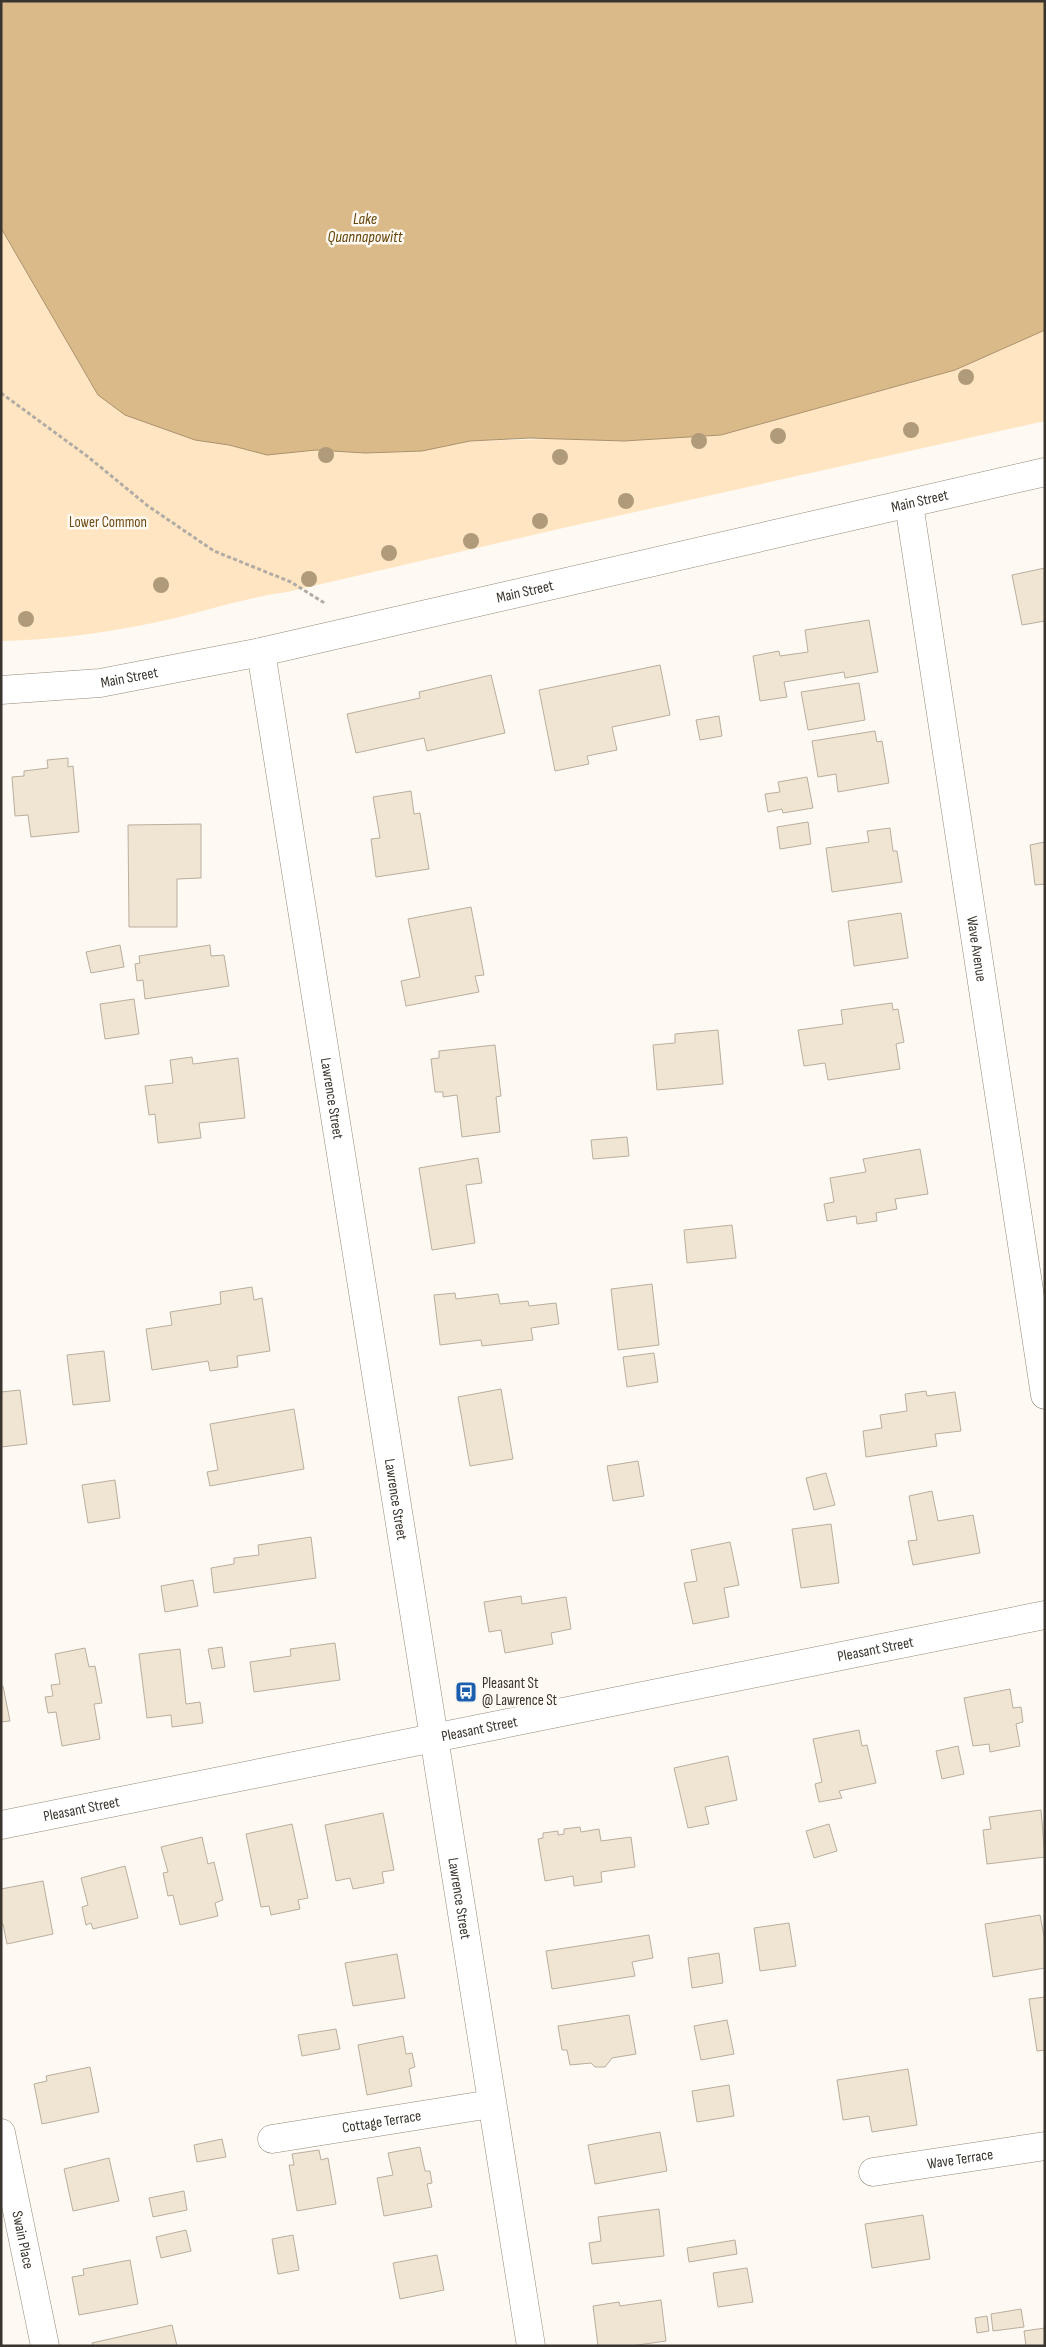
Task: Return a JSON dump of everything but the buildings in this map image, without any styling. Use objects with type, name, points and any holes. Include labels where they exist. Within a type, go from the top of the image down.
[{"type":"street","name":"Main Street","points":[[1,690],[100,683],[261,652],[1045,472]]},
{"type":"street","name":"Wave Avenue","points":[[909,504],[1045,1395]]},
{"type":"street","name":"Lawrence Street","points":[[261,652],[531,2346]]},
{"type":"street","name":"Pleasant Street","points":[[1,1826],[1045,1615]]},
{"type":"street","name":"Cottage Terrace","points":[[272,2138],[491,2104]]},
{"type":"street","name":"Swain Place","points":[[1,2133],[45,2346]]},
{"type":"street","name":"Wave Terrace","points":[[873,2172],[1045,2146]]},
{"type":"path","points":[[1,393],[87,456],[148,506],[214,551],[291,582],[331,607],[338,633]]},
{"type":"green space","name":"Lower Common","points":[[1,228],[10,245],[149,423],[195,440],[229,445],[365,453],[422,451],[470,441],[721,435],[955,370],[1045,330],[1045,421],[245,600],[154,623],[67,637],[1,641]]},
{"type":"water","name":"Lake Quannapowitt","points":[[1,1],[1045,1],[1045,330],[955,370],[721,435],[624,441],[530,438],[470,441],[422,451],[365,453],[316,450],[267,455],[229,445],[195,440],[125,415],[98,395],[1,228]]},
{"type":"place","name":"Pleasant St @ Lawrence St","points":[[466,1692]]}]
